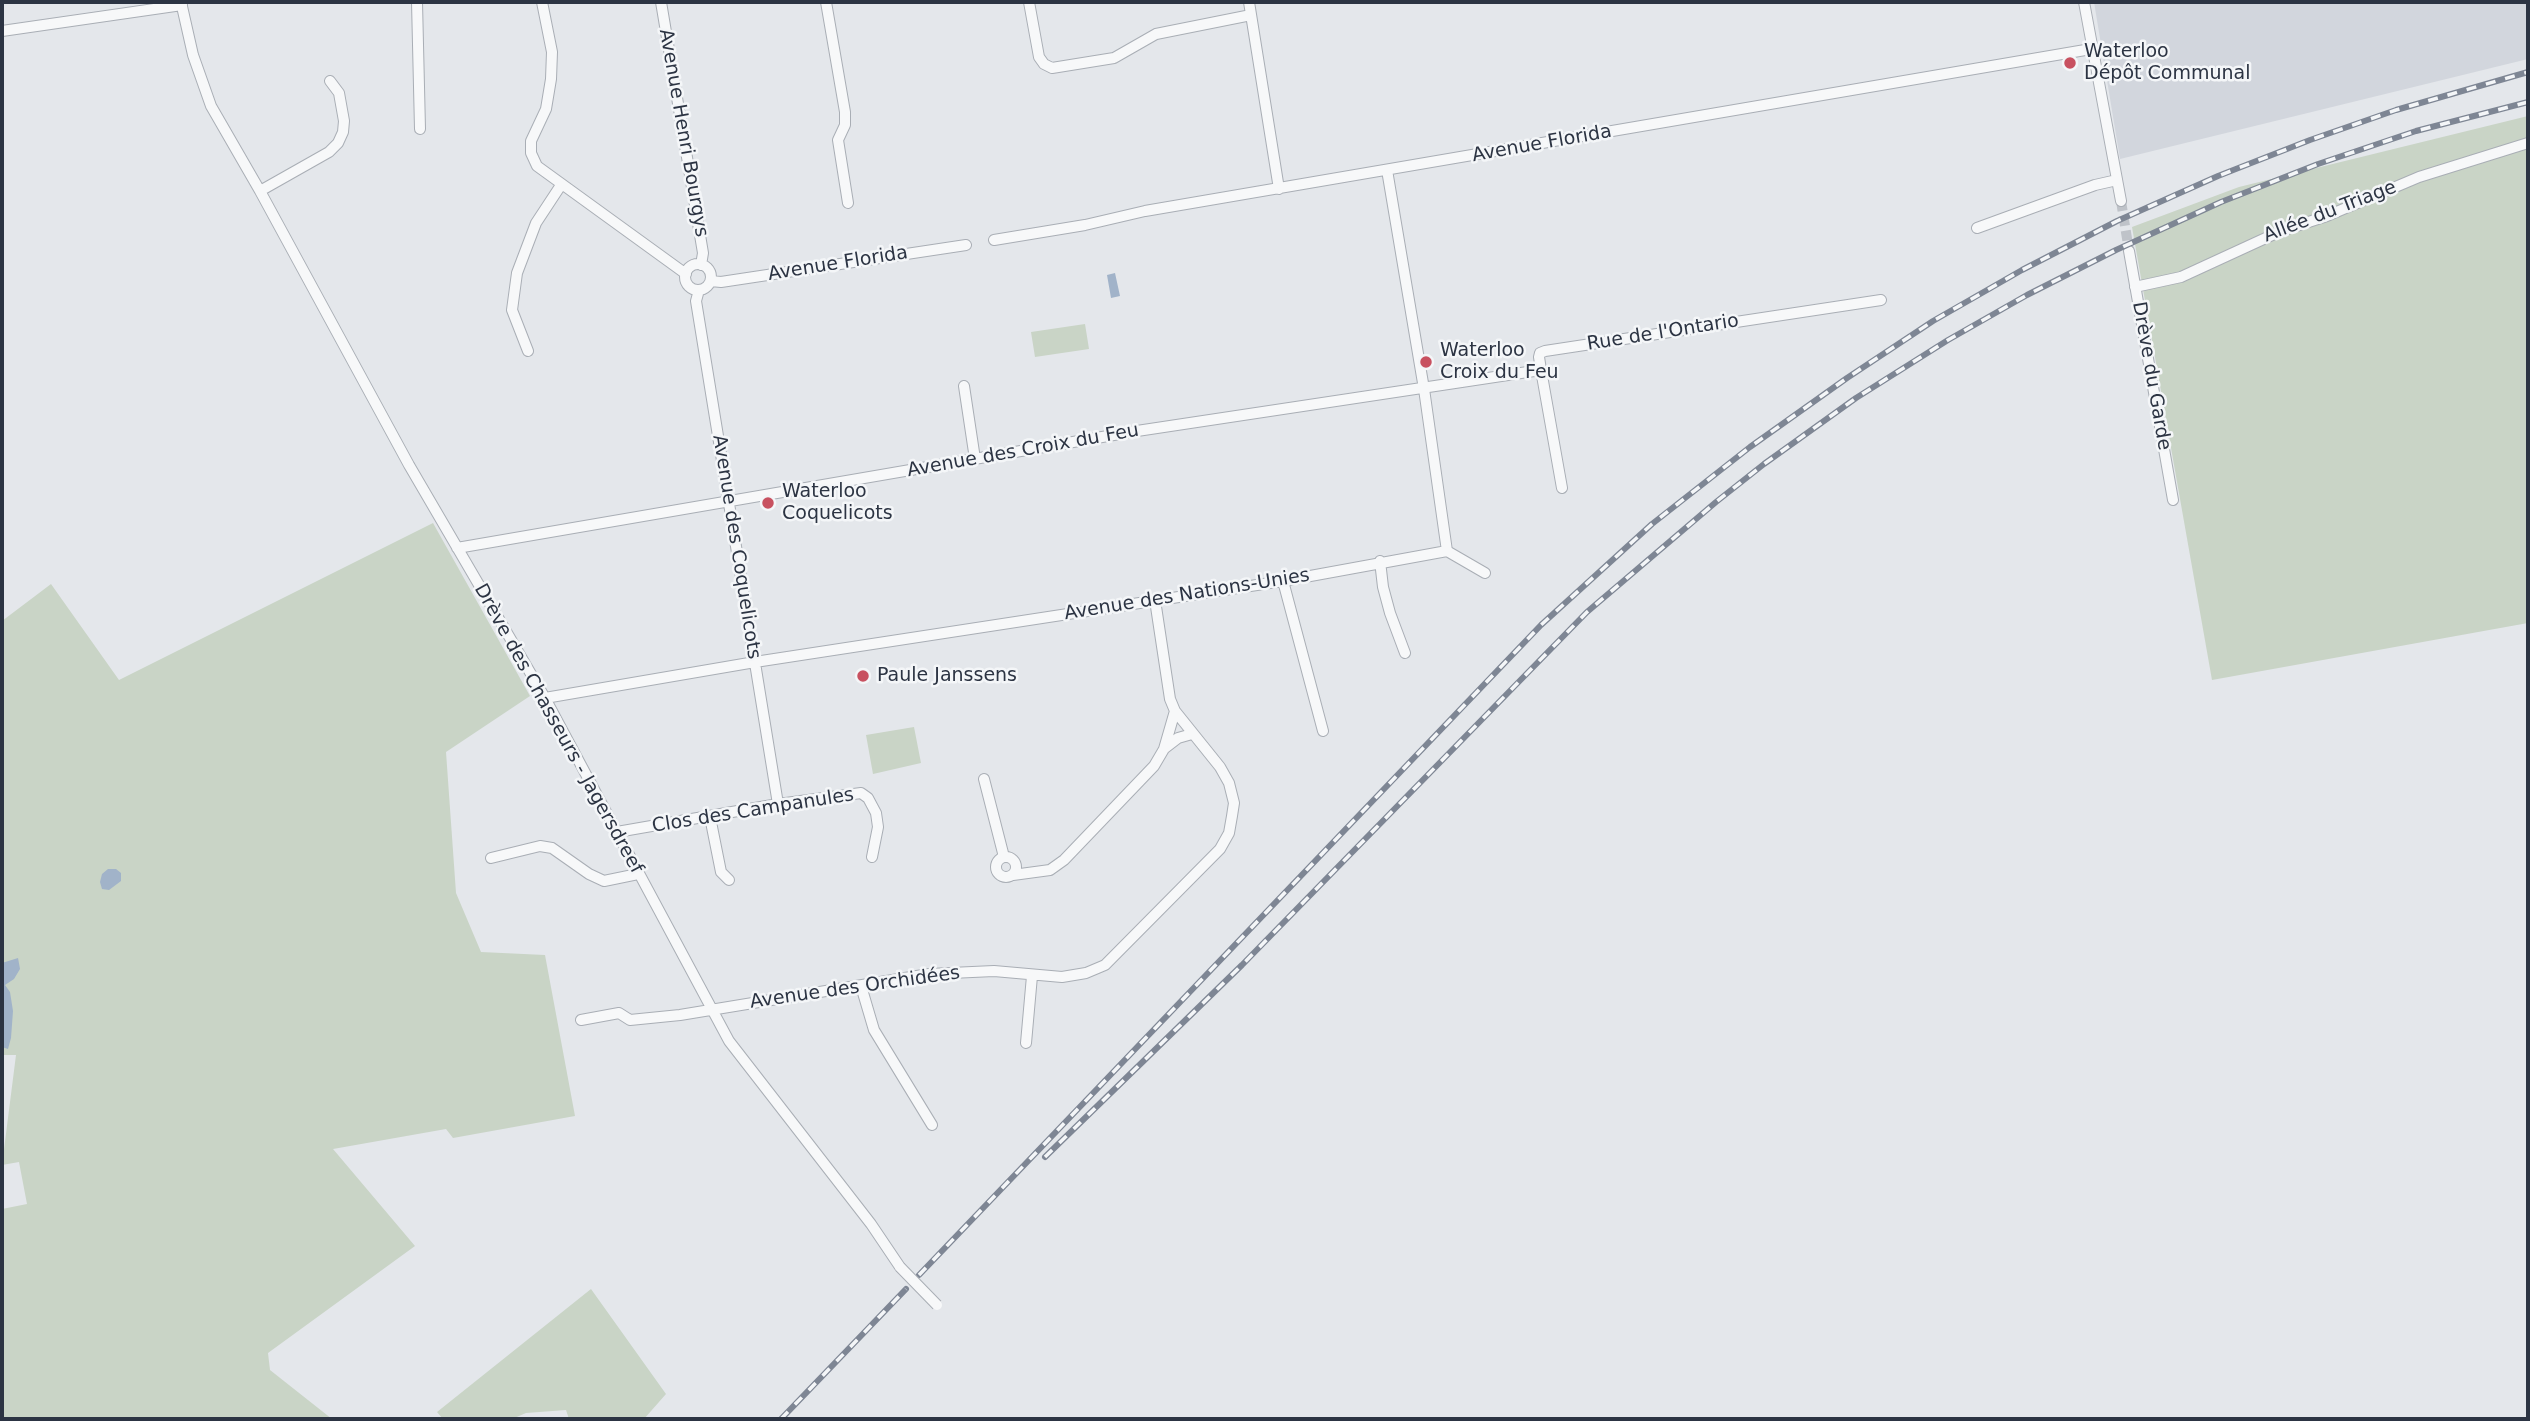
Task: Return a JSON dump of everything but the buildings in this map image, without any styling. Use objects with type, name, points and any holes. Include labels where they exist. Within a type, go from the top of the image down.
[{"type":"street","points":[[416,2],[420,129]]},
{"type":"street","points":[[542,2],[552,52],[546,109],[531,141],[531,153],[537,166],[686,274],[688,285],[699,290],[711,281],[707,268],[701,265],[695,265],[686,274]]},
{"type":"street","name":"Avenue Henri Bourgys","points":[[661,2],[703,253],[701,265]]},
{"type":"street","points":[[826,2],[845,112],[845,125],[838,140],[848,203]]},
{"type":"street","points":[[1029,2],[1039,57],[1044,64],[1052,68],[1114,58],[1156,34],[1251,15]]},
{"type":"street","points":[[1248,2],[1279,189]]},
{"type":"street","points":[[2084,2],[2120,201]]},
{"type":"street","points":[[2,31],[182,4]]},
{"type":"street","name":"Drève des Chasseurs - Jagersdreef","points":[[182,4],[199,75],[211,106],[457,548],[545,698],[729,1041],[871,1224],[900,1268],[937,1305]]},
{"type":"street","name":"Avenue Florida","points":[[994,240],[1085,225],[1145,211],[2091,49]]},
{"type":"street","points":[[260,191],[329,152],[338,143],[344,121],[339,93],[330,81]]},
{"type":"street","name":"Allée du Triage","points":[[2135,287],[2181,277],[2281,230],[2327,216],[2419,177],[2528,143]]},
{"type":"street","points":[[1387,170],[1424,389],[1447,551],[1485,572]]},
{"type":"street","points":[[1977,228],[2095,185],[2117,180]]},
{"type":"street","points":[[528,351],[512,310],[517,273],[536,223],[561,185]]},
{"type":"street","name":"Avenue Florida","points":[[711,281],[721,282],[966,245]]},
{"type":"street","name":"Drève du Garde","points":[[2129,251],[2173,500]]},
{"type":"street","name":"Avenue des Coquelicots","points":[[699,290],[696,301],[778,804]]},
{"type":"street","name":"Rue de l'Ontario","points":[[1541,370],[1539,357],[1545,351],[1881,300]]},
{"type":"street","points":[[1424,389],[1541,370],[1562,488]]},
{"type":"street","points":[[964,386],[975,458]]},
{"type":"street","name":"Avenue des Croix du Feu","points":[[457,548],[975,458],[1424,389]]},
{"type":"street","name":"Avenue des Nations-Unies","points":[[545,698],[755,662],[1283,581],[1380,561],[1447,551]]},
{"type":"street","points":[[1380,561],[1390,613],[1405,653]]},
{"type":"street","points":[[1283,581],[1323,730]]},
{"type":"street","name":"Avenue des Orchidées","points":[[581,1020],[619,1013],[630,1020],[929,974],[994,971],[1062,977],[1086,973],[1105,965],[1220,849],[1229,833],[1234,803],[1229,783],[1220,766],[1192,734],[1175,711],[1170,699],[1155,600]]},
{"type":"street","points":[[984,779],[1004,857],[1011,858],[1016,863],[1013,875],[1050,870],[1065,860],[1154,766],[1164,748],[1175,711]]},
{"type":"street","points":[[1164,748],[1178,738],[1192,734]]},
{"type":"street","name":"Clos des Campanules","points":[[617,832],[778,804],[861,793],[876,813],[878,827],[872,857]]},
{"type":"street","points":[[710,817],[721,873],[729,880]]},
{"type":"street","points":[[491,858],[540,846],[552,848],[589,874],[604,881],[638,874]]},
{"type":"street","points":[[1026,1043],[1032,976]]},
{"type":"street","points":[[860,986],[873,1030],[932,1125]]},
{"type":"shaded area","points":[[2094,2],[2528,2],[2528,59],[2120,159]]},
{"type":"green space","points":[[2528,116],[2528,623],[2212,680],[2132,227],[2239,187]]},
{"type":"green space","points":[[1085,324],[1089,349],[1035,357],[1031,332]]},
{"type":"green space","points":[[433,523],[530,696],[446,752],[456,893],[481,952],[545,955],[575,1116],[453,1138],[446,1129],[333,1149],[415,1246],[268,1353],[270,1370],[332,1419],[2,1419],[2,1209],[27,1204],[19,1162],[2,1165],[16,1055],[2,1055],[2,621],[51,584],[119,680]]},
{"type":"green space","points":[[914,727],[921,763],[873,774],[866,735]]},
{"type":"green space","points":[[591,1289],[666,1394],[644,1419],[569,1419],[566,1410],[526,1413],[512,1419],[443,1419],[437,1412]]},
{"type":"water","points":[[1115,273],[1120,296],[1111,298],[1107,275]]},
{"type":"water","points":[[108,869],[116,869],[121,873],[121,881],[109,890],[102,889],[100,882],[102,874]]},
{"type":"water","points":[[18,958],[20,969],[14,979],[5,985],[10,992],[13,1011],[8,1049],[2,1047],[2,963]]},
{"type":"tunnel","points":[[2121,201],[2129,251]]},
{"type":"railway","points":[[919,1275],[1541,625],[1652,524],[1750,447],[1933,321],[2022,270],[2117,221],[2218,176],[2310,140],[2396,110],[2528,72]]},
{"type":"railway","points":[[1045,1157],[1242,965],[1587,612],[1716,502],[1856,398],[1948,340],[2027,295],[2116,250],[2221,202],[2318,164],[2416,131],[2528,102]]},
{"type":"railway","points":[[781,1419],[906,1289]]},
{"type":"place","name":"Waterloo Dépôt Communal","points":[[2070,63]]},
{"type":"place","name":"Waterloo Croix du Feu","points":[[1426,362]]},
{"type":"place","name":"Waterloo Coquelicots","points":[[768,503]]},
{"type":"place","name":"Paule Janssens","points":[[863,676]]}]
